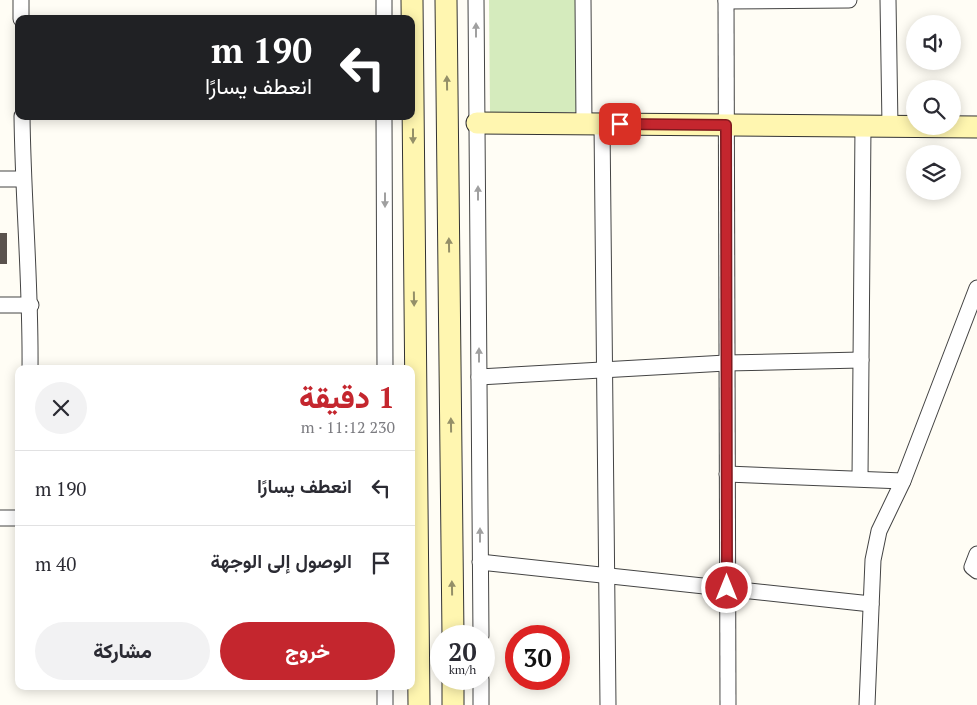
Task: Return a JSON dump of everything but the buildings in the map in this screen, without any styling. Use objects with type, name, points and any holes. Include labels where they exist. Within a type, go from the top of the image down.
[{"type":"main road","points":[[412,0],[412,15]]},
{"type":"main road","points":[[446,0],[453,625]]},
{"type":"main road","points":[[413,120],[419,705]]},
{"type":"main road","points":[[477,123],[977,127]]},
{"type":"main road","points":[[453,690],[453,705]]},
{"type":"street","points":[[21,0],[21,15]]},
{"type":"street","points":[[384,0],[384,15]]},
{"type":"street","points":[[476,0],[481,625]]},
{"type":"street","points":[[583,0],[593,124],[604,369],[608,705]]},
{"type":"street","points":[[728,705],[726,0],[850,0]]},
{"type":"street","points":[[888,0],[890,126]]},
{"type":"street","points":[[22,120],[23,179],[31,304],[30,365]]},
{"type":"street","points":[[384,120],[385,365]]},
{"type":"street","points":[[860,478],[863,126]]},
{"type":"street","points":[[0,179],[23,179]]},
{"type":"street","points":[[866,705],[873,560],[879,531],[903,481],[977,288]]},
{"type":"street","points":[[0,305],[31,304]]},
{"type":"street","points":[[479,377],[726,363],[861,360]]},
{"type":"street","points":[[727,474],[903,481]]},
{"type":"street","points":[[0,518],[15,518]]},
{"type":"street","points":[[977,554],[972,567],[977,571]]},
{"type":"street","points":[[480,562],[871,604]]},
{"type":"street","points":[[385,690],[385,705]]},
{"type":"street","points":[[481,690],[481,705]]},
{"type":"green space","points":[[489,0],[576,0],[576,112],[490,113]]},
{"type":"route","points":[[620,124],[726,125],[727,588]]}]
